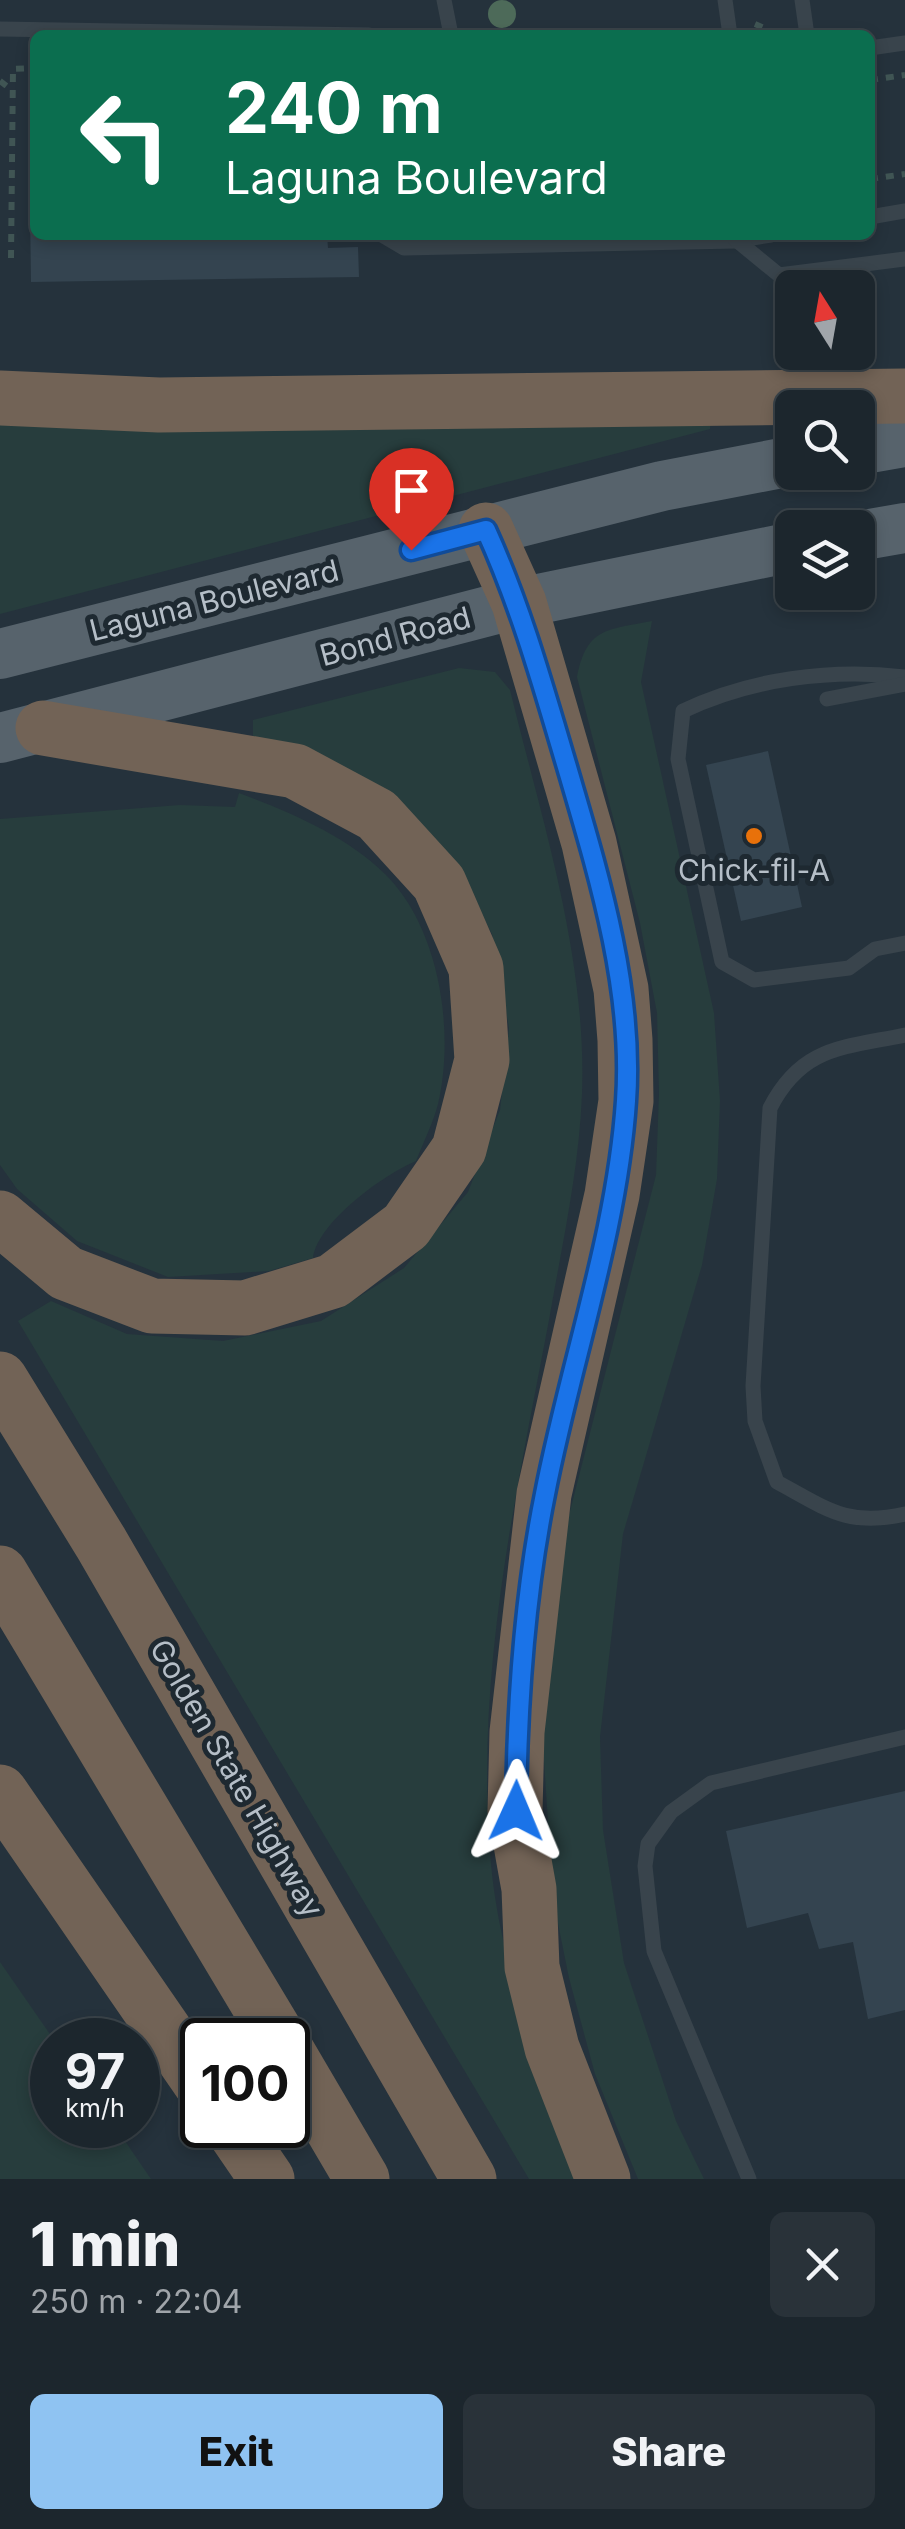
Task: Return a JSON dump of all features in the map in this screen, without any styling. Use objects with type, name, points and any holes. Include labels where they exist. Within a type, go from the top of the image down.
[{"type":"highway","points":[[0,398],[159,406],[905,396]]},
{"type":"highway","points":[[486,530],[520,603],[589,844],[621,989],[625,1040],[624,1120],[612,1196],[544,1494],[516,1732],[516,1811],[528,1889],[532,1967],[552,2048],[603,2179]]},
{"type":"highway","points":[[0,1218],[66,1273],[152,1306],[245,1308],[333,1281],[406,1226],[458,1149],[482,1060],[476,968],[438,883],[377,815],[296,771],[22,733]]},
{"type":"highway","name":"Golden State Highway","points":[[0,1379],[101,1543],[469,2179]]},
{"type":"highway","points":[[0,1573],[267,2018]]},
{"type":"highway","points":[[0,1792],[180,2053]]},
{"type":"highway","points":[[310,2090],[362,2179]]},
{"type":"highway","points":[[246,2148],[267,2179]]},
{"type":"main road","points":[[875,447],[905,442]]},
{"type":"main road","points":[[486,530],[662,486],[775,464]]},
{"type":"main road","points":[[875,533],[905,528]]},
{"type":"main road","name":"Laguna Boulevard","points":[[0,654],[486,530]]},
{"type":"main road","name":"Bond Road","points":[[22,733],[520,603],[775,550]]},
{"type":"lane","points":[[444,0],[450,30]]},
{"type":"lane","points":[[724,0],[729,30]]},
{"type":"lane","points":[[802,0],[806,30]]},
{"type":"lane","points":[[0,29],[61,30]]},
{"type":"lane","points":[[875,47],[905,43]]},
{"type":"lane","points":[[875,217],[905,211]]},
{"type":"lane","points":[[390,240],[404,248],[669,240]]},
{"type":"lane","points":[[737,240],[779,274],[905,259]]},
{"type":"lane","points":[[905,681],[854,671],[724,691],[682,711],[678,759],[722,962],[754,980],[849,968],[875,949],[905,943]]},
{"type":"lane","points":[[827,699],[905,681]]},
{"type":"lane","points":[[905,1035],[824,1051],[794,1069],[770,1108],[753,1386],[754,1421],[777,1482],[845,1518],[871,1522],[905,1514]]},
{"type":"lane","points":[[749,2179],[654,1950],[644,1866],[648,1844],[671,1812],[711,1784],[905,1737]]},
{"type":"path","points":[[746,11],[762,30]]},
{"type":"path","points":[[11,258],[13,69],[30,68]]},
{"type":"path","points":[[875,79],[905,75]]},
{"type":"path","points":[[0,81],[13,91]]},
{"type":"path","points":[[875,178],[905,174]]},
{"type":"green space","points":[[711,418],[710,429],[0,614],[0,419]]},
{"type":"green space","points":[[652,621],[641,682],[714,1013],[720,1101],[717,1179],[702,1265],[623,1534],[600,1737],[603,1830],[624,1963],[676,2121],[704,2179],[638,2179],[595,2074],[553,1899],[542,1730],[568,1519],[656,1175],[659,1093],[657,1013],[640,923],[577,677],[587,648],[601,634]]},
{"type":"green space","points":[[459,668],[495,672],[510,690],[560,890],[582,1043],[574,1179],[501,1590],[488,1727],[487,1795],[491,1864],[504,1945],[526,2024],[579,2179],[529,2179],[18,1321],[51,1301],[127,1334],[223,1341],[321,1321],[404,1268],[468,1192],[500,1110],[509,1028],[492,934],[453,860],[253,742],[253,720]]},
{"type":"green space","points":[[239,793],[298,817],[353,848],[404,896],[419,923],[438,982],[445,1045],[443,1076],[436,1111],[416,1161],[370,1188],[339,1215],[313,1258],[269,1271],[168,1277],[77,1241],[17,1189],[0,1165],[0,819],[180,805],[235,807]]},
{"type":"green space","points":[[0,1962],[39,2018],[30,2018],[30,2148],[130,2148],[151,2179],[0,2179]]},
{"type":"building","points":[[28,58],[30,58],[30,207]]},
{"type":"building","points":[[30,240],[327,240],[328,248],[358,247],[359,277],[31,282]]},
{"type":"building","name":"Chick-fil-A","points":[[768,751],[802,907],[741,921],[706,765]]},
{"type":"building","points":[[905,1791],[905,2010],[868,2019],[853,1942],[819,1949],[808,1913],[747,1928],[726,1831]]},
{"type":"place","name":"Chick-fil-A","points":[[754,836]]},
{"type":"route","points":[[411,550],[486,530],[520,603],[589,844],[621,989],[626,1101],[612,1196],[544,1494],[516,1732],[516,1811]]}]
